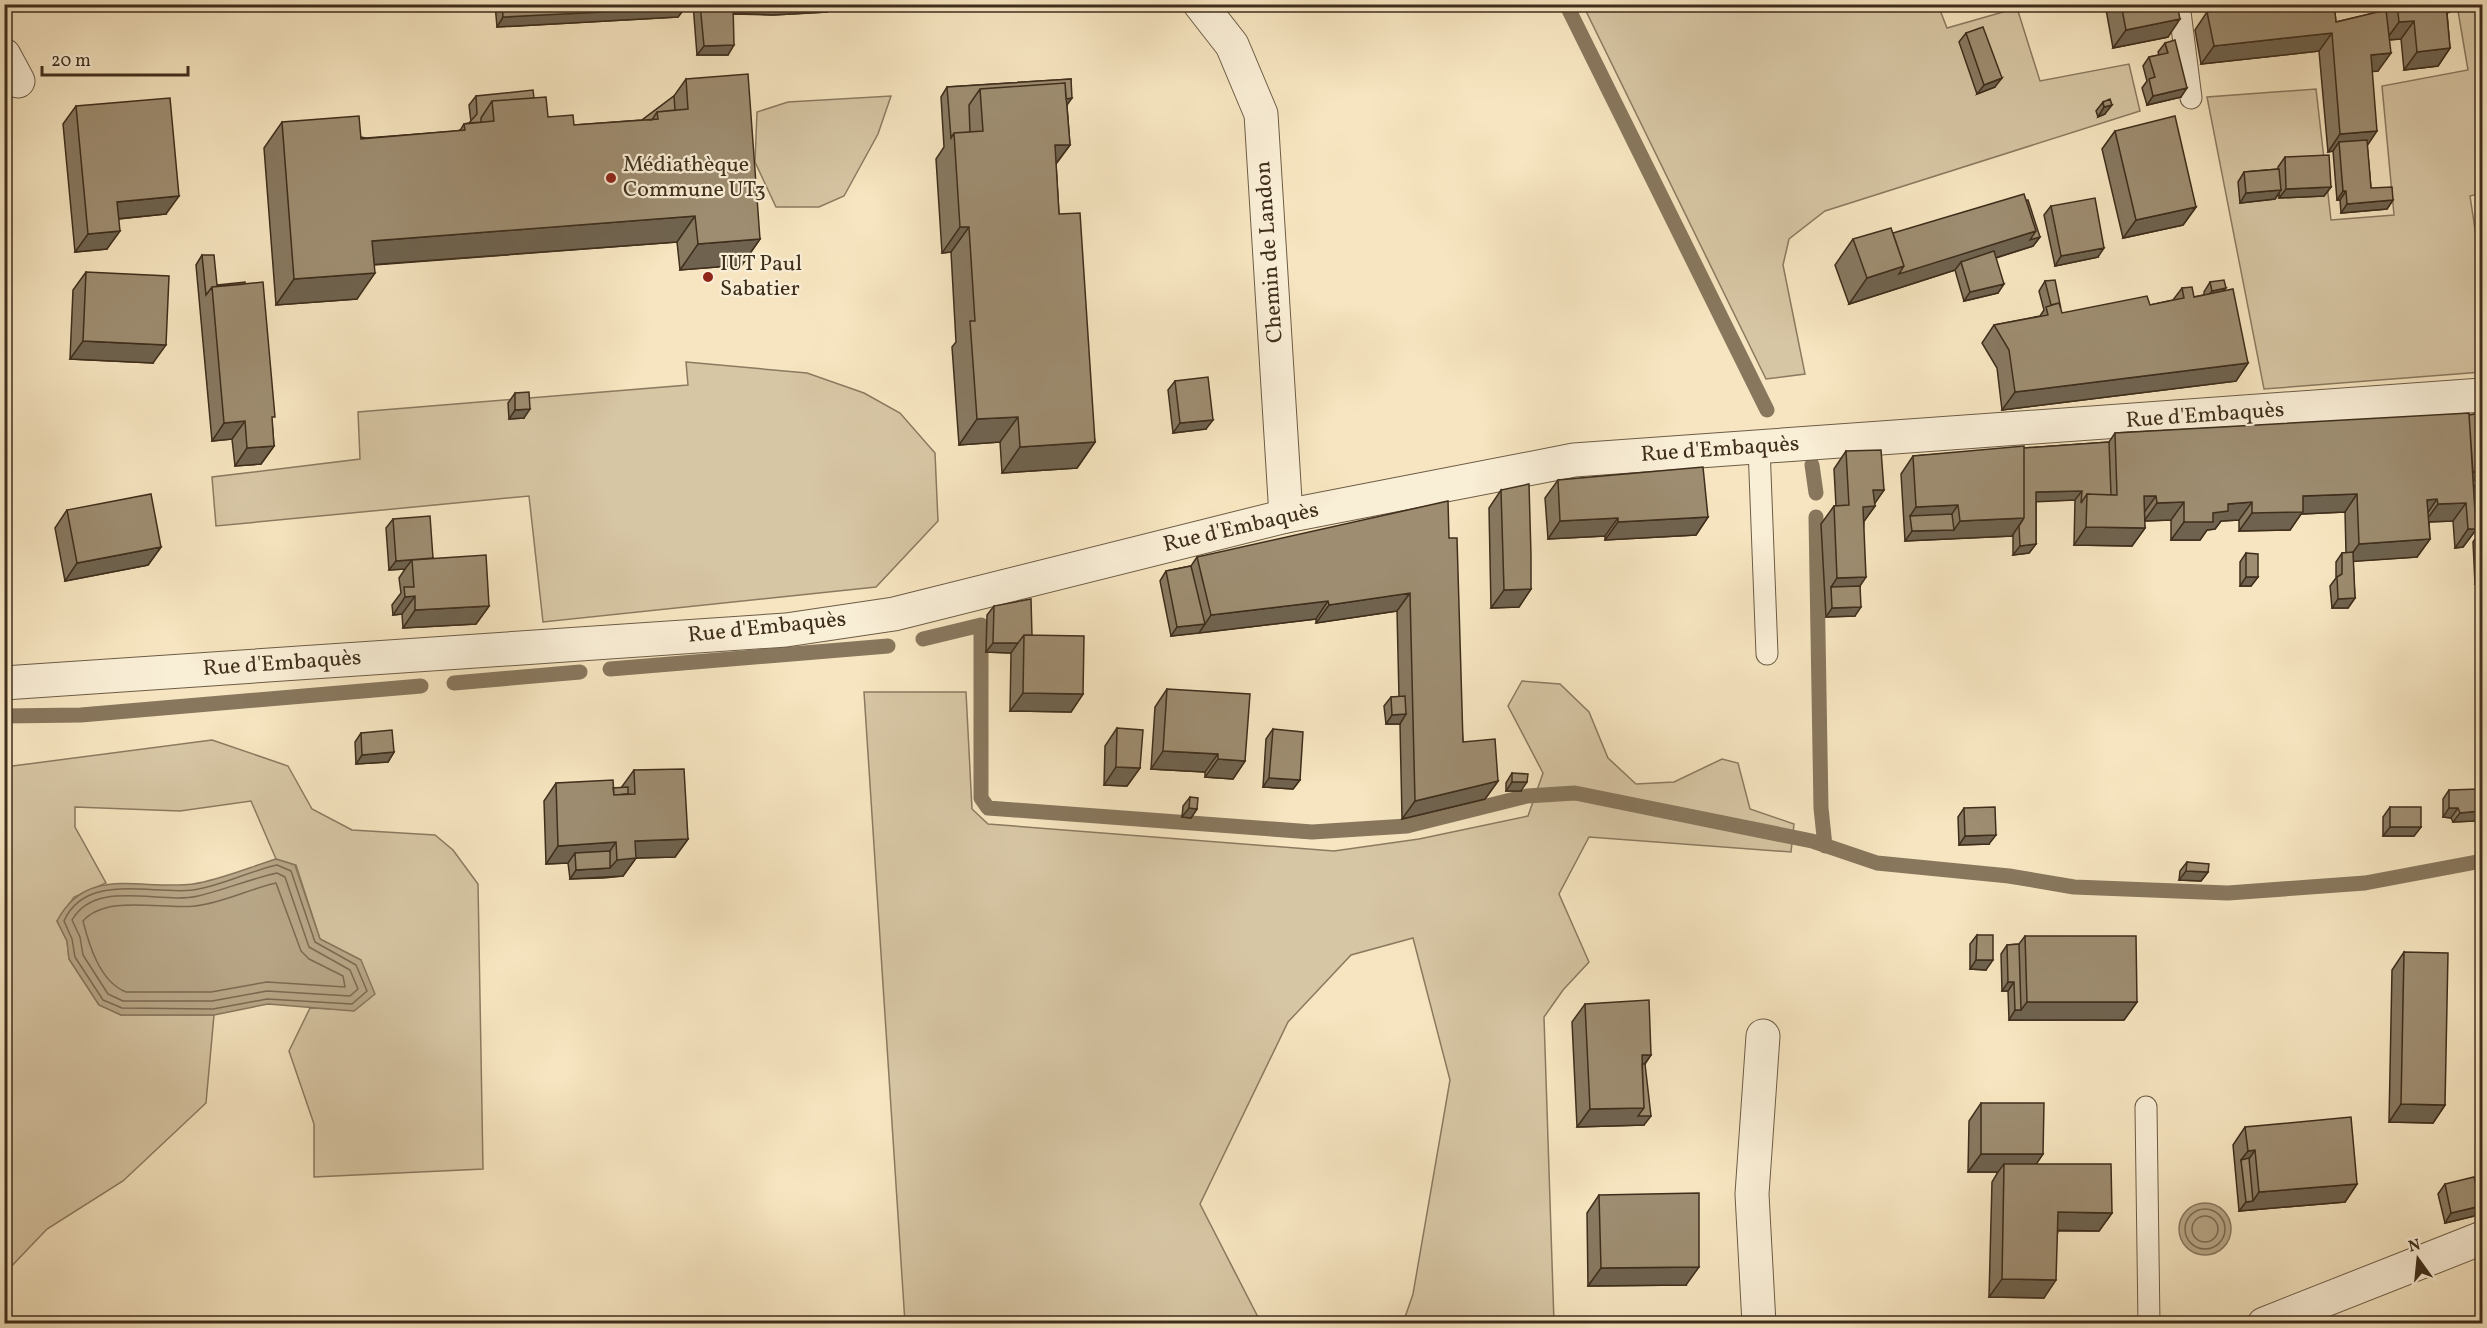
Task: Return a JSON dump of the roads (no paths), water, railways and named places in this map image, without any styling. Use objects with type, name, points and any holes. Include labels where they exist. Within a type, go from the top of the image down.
[{"type":"street","name":"Chemin de Landon","points":[[1200,4],[1232,45],[1261,114],[1286,516]]},
{"type":"street","name":"Rue d'Embaquès","points":[[4,683],[786,630],[894,614],[1286,516],[1521,468],[1574,460],[2482,395]]},
{"type":"street","points":[[1759,1323],[1752,1194],[1763,1036]]},
{"type":"street","points":[[2264,1323],[2482,1238]]},
{"type":"lane","points":[[2179,4],[2191,98]]},
{"type":"lane","points":[[1759,447],[1767,654]]},
{"type":"lane","points":[[2146,1107],[2149,1323]]},
{"type":"water","points":[[276,859],[295,865],[320,939],[361,960],[375,994],[354,1011],[268,1004],[214,1015],[121,1015],[99,1005],[69,959],[67,941],[57,921],[69,903],[84,892],[100,886],[117,884],[193,884]]},
{"type":"water","points":[[2200,1203],[2210,1203],[2224,1210],[2231,1229],[2224,1248],[2210,1255],[2200,1255],[2190,1251],[2183,1244],[2179,1234],[2179,1224],[2183,1214],[2190,1207]]},
{"type":"waterway","points":[[1566,4],[1767,410]]},
{"type":"waterway","points":[[1812,465],[1816,493]]},
{"type":"waterway","points":[[1816,517],[1821,808],[1825,846]]},
{"type":"waterway","points":[[923,639],[981,625],[981,798],[988,808],[1312,832],[1407,826],[1527,796],[1575,793],[1812,841],[1877,863],[2009,876],[2074,887],[2228,893],[2365,883],[2482,861]]},
{"type":"waterway","points":[[610,669],[888,646]]},
{"type":"waterway","points":[[454,683],[580,672]]},
{"type":"waterway","points":[[4,716],[81,715],[421,686]]},
{"type":"place","name":"Médiathèque Commune UT3","points":[[611,178]]},
{"type":"place","name":"IUT Paul Sabatier","points":[[708,277]]}]
